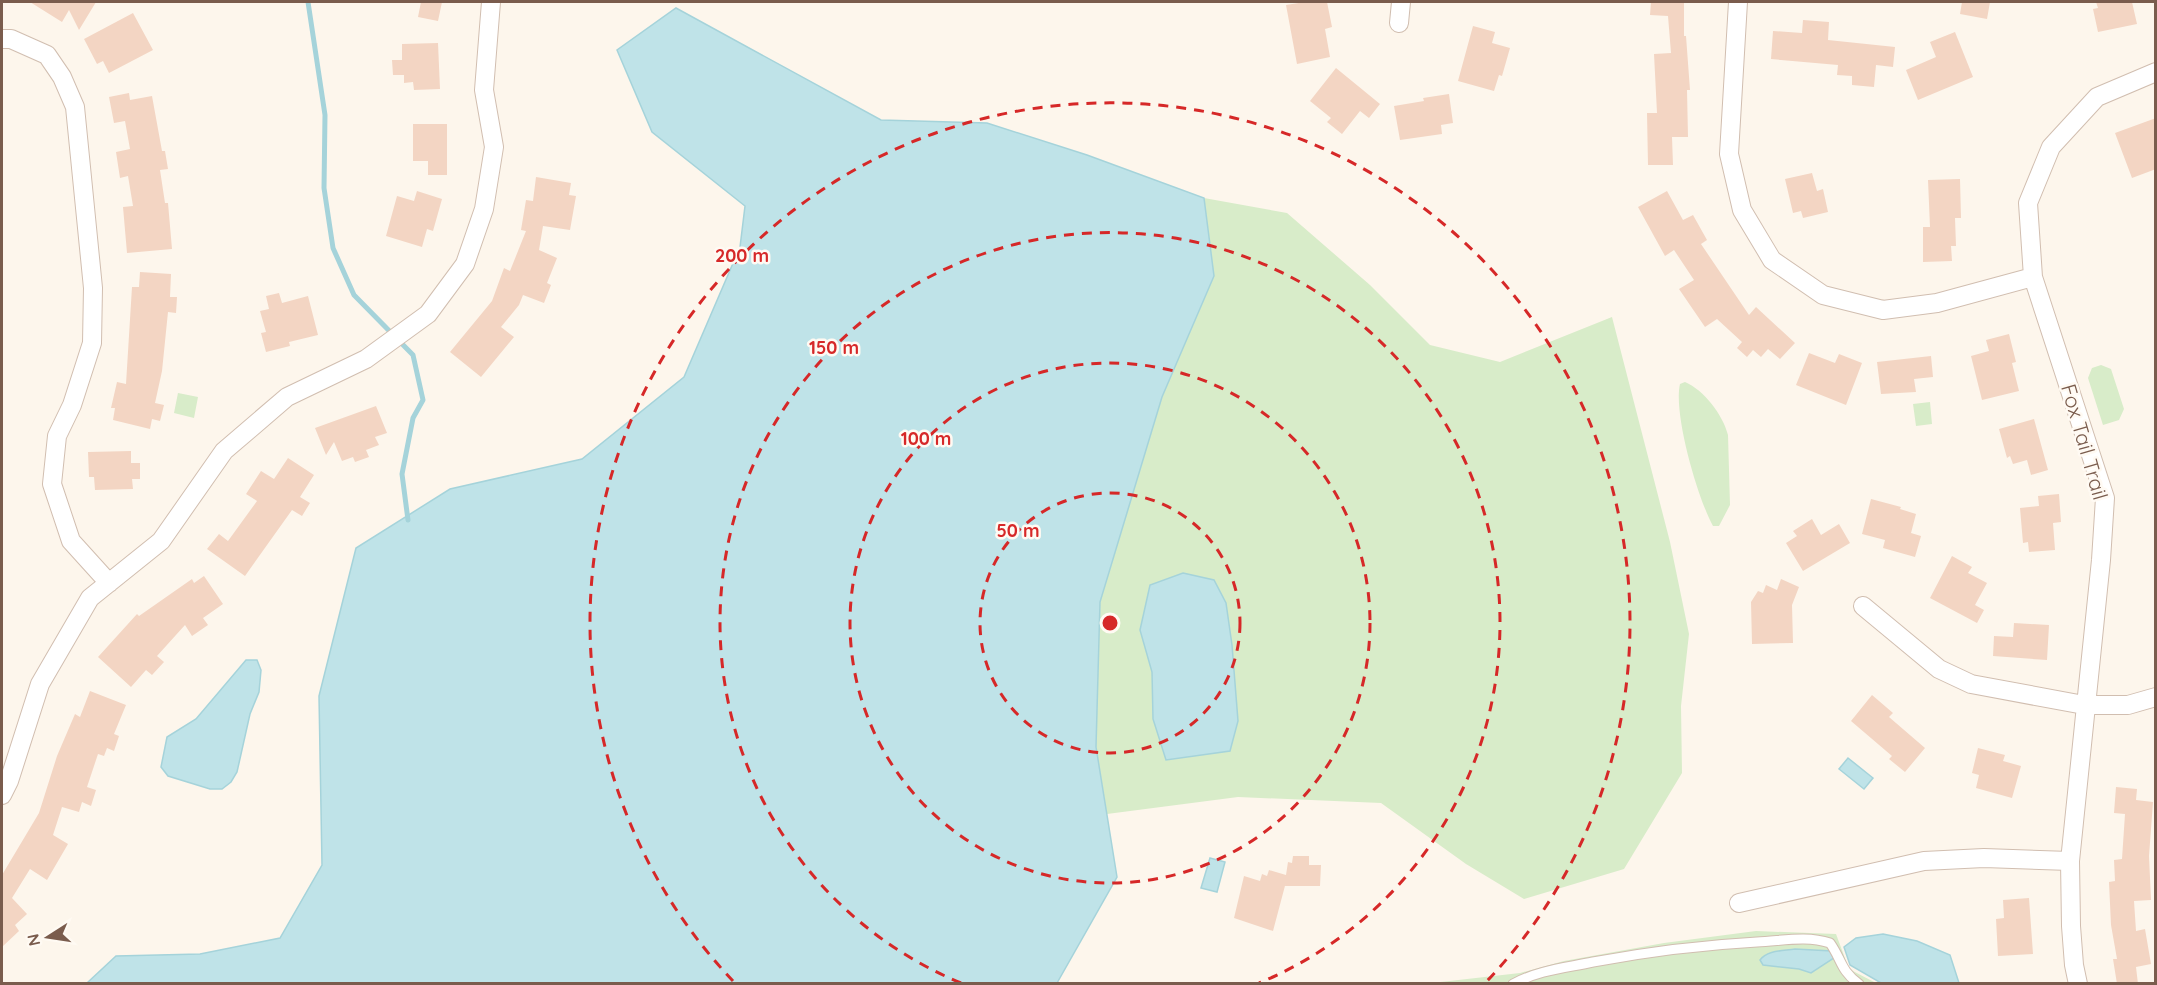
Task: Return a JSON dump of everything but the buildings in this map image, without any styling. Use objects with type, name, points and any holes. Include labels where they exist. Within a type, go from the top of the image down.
[{"type":"street","points":[[2,795],[9,781],[40,684],[90,598],[161,542],[224,451],[287,397],[366,359],[428,314],[465,264],[484,209],[494,147],[484,90],[492,2]]},
{"type":"street","points":[[1399,24],[1401,2]]},
{"type":"street","points":[[1738,2],[1729,154],[1742,210],[1772,260],[1823,295],[1883,310],[1937,303],[2033,277]]},
{"type":"street","points":[[2,39],[11,39],[47,55],[62,77],[75,107],[93,288],[92,343],[72,405],[57,436],[52,484],[71,541],[109,583]]},
{"type":"street","name":"Fox Tail Trail","points":[[2078,984],[2073,965],[2070,861],[2101,560],[2105,498],[2033,277],[2028,203],[2051,147],[2097,97],[2156,72]]},
{"type":"street","points":[[1863,606],[1938,669],[1971,684],[2085,705],[2128,705],[2156,697]]},
{"type":"street","points":[[1739,903],[1924,861],[1984,858],[2070,861]]},
{"type":"lane","points":[[1513,984],[1548,970],[1652,952],[1737,942],[1820,939],[1830,943],[1842,967],[1859,984]]},
{"type":"green space","points":[[1204,198],[1287,213],[1370,285],[1430,345],[1500,362],[1612,317],[1670,542],[1689,634],[1681,706],[1682,773],[1624,869],[1524,899],[1466,864],[1381,803],[1238,797],[1107,814],[1096,747],[1100,602],[1162,397],[1214,276]]},
{"type":"green space","points":[[2101,365],[2111,369],[2124,409],[2119,420],[2103,425],[2088,378],[2092,368]]},
{"type":"green space","points":[[1685,382],[1699,391],[1712,404],[1722,419],[1728,435],[1730,505],[1719,526],[1713,526],[1707,513],[1694,477],[1683,435],[1679,398],[1680,384]]},
{"type":"green space","points":[[178,393],[198,397],[194,418],[174,413]]},
{"type":"green space","points":[[1930,402],[1932,424],[1916,426],[1913,404]]},
{"type":"green space","points":[[1756,931],[1836,934],[1849,969],[1876,983],[1423,984],[1520,973],[1564,961],[1664,943]]},
{"type":"water","points":[[676,8],[881,120],[987,123],[1087,155],[1204,198],[1214,276],[1162,397],[1100,602],[1096,747],[1117,877],[1057,983],[87,983],[116,956],[200,954],[280,938],[322,865],[319,696],[356,548],[450,489],[582,459],[684,377],[740,247],[745,206],[652,132],[617,50]]},
{"type":"water","points":[[1183,573],[1214,580],[1226,603],[1238,721],[1230,751],[1166,760],[1153,719],[1152,672],[1140,630],[1150,585]]},
{"type":"water","points":[[246,660],[257,660],[261,670],[259,692],[250,714],[237,772],[231,782],[222,789],[210,789],[168,776],[161,767],[167,737],[196,719]]},
{"type":"water","points":[[1848,758],[1873,778],[1864,789],[1839,769]]},
{"type":"water","points":[[1210,858],[1225,862],[1217,892],[1201,888]]},
{"type":"water","points":[[1883,934],[1917,941],[1950,955],[1959,983],[1881,983],[1850,965],[1844,947],[1856,938]]},
{"type":"water","points":[[1795,949],[1832,951],[1834,958],[1811,973],[1799,969],[1763,965],[1760,960],[1771,953]]},
{"type":"waterway","points":[[308,2],[325,115],[324,188],[333,248],[354,295],[413,355],[423,400],[413,418],[402,474],[408,520]]}]
